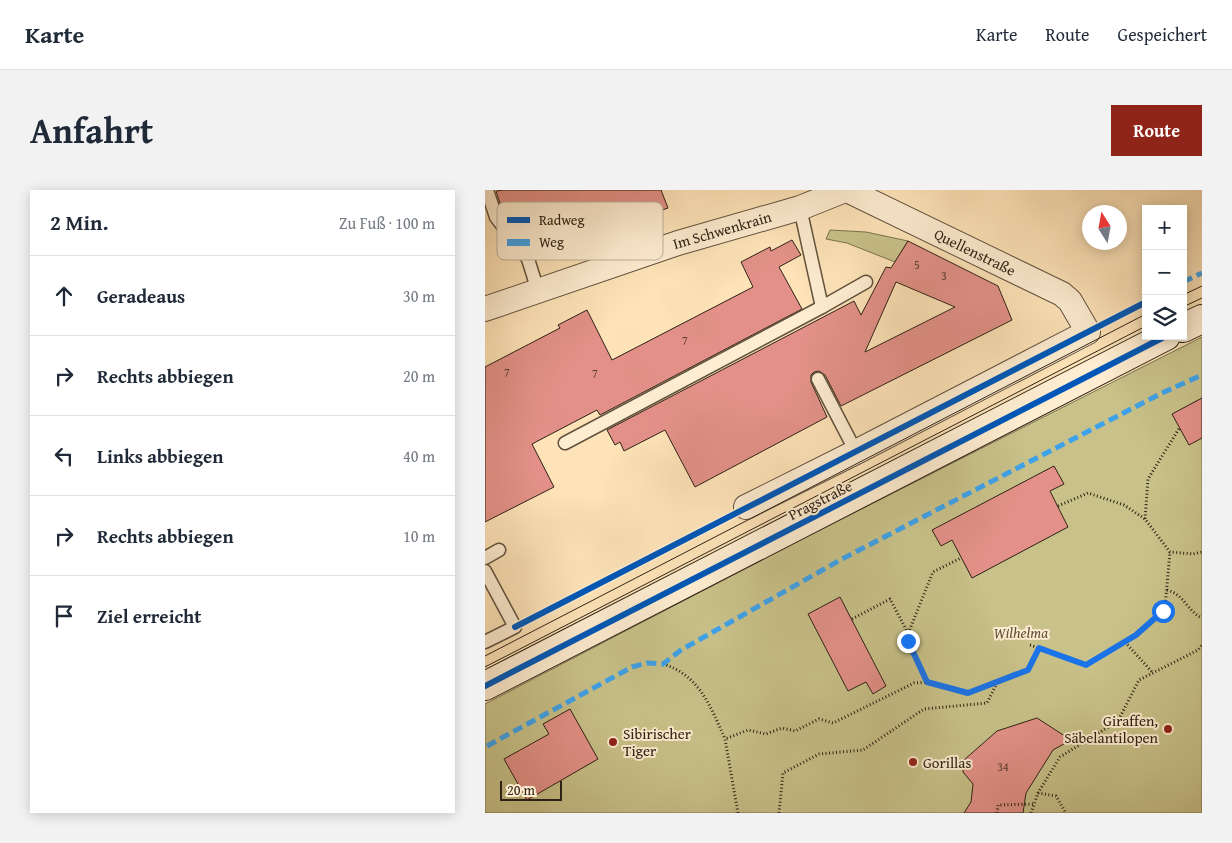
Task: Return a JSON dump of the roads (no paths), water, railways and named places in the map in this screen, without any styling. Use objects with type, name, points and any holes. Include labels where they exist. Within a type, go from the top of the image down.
[{"type":"main road","points":[[1187,326],[1202,319]]},
{"type":"main road","name":"Pragstraße","points":[[485,686],[1158,340]]},
{"type":"street","name":"Im Schwenkrain","points":[[663,247],[800,208],[846,190]]},
{"type":"street","name":"Quellenstraße","points":[[846,190],[1062,294],[1070,301],[1088,332],[856,452]]},
{"type":"street","name":"Im Schwenkrain","points":[[485,310],[627,260]]},
{"type":"street","points":[[746,507],[856,452]]},
{"type":"lane","points":[[487,190],[497,218]]},
{"type":"lane","points":[[800,208],[822,307]]},
{"type":"lane","points":[[528,260],[538,291]]},
{"type":"lane","points":[[565,443],[866,282]]},
{"type":"lane","points":[[818,379],[856,452]]},
{"type":"lane","points":[[485,558],[499,550]]},
{"type":"lane","points":[[485,570],[515,627],[485,642]]},
{"type":"tram line","points":[[1187,293],[1202,286]]},
{"type":"tram line","points":[[1187,305],[1202,298]]},
{"type":"tram line","points":[[485,656],[1142,316]]},
{"type":"tram line","points":[[485,667],[1142,328]]},
{"type":"place","name":"Giraffen, Säbelantilopen","points":[[1168,729]]},
{"type":"place","name":"Sibirischer Tiger","points":[[613,742]]},
{"type":"place","name":"Gorillas","points":[[913,762]]},
{"type":"park label","name":"Wilhelma","points":[[1021,632]]}]
